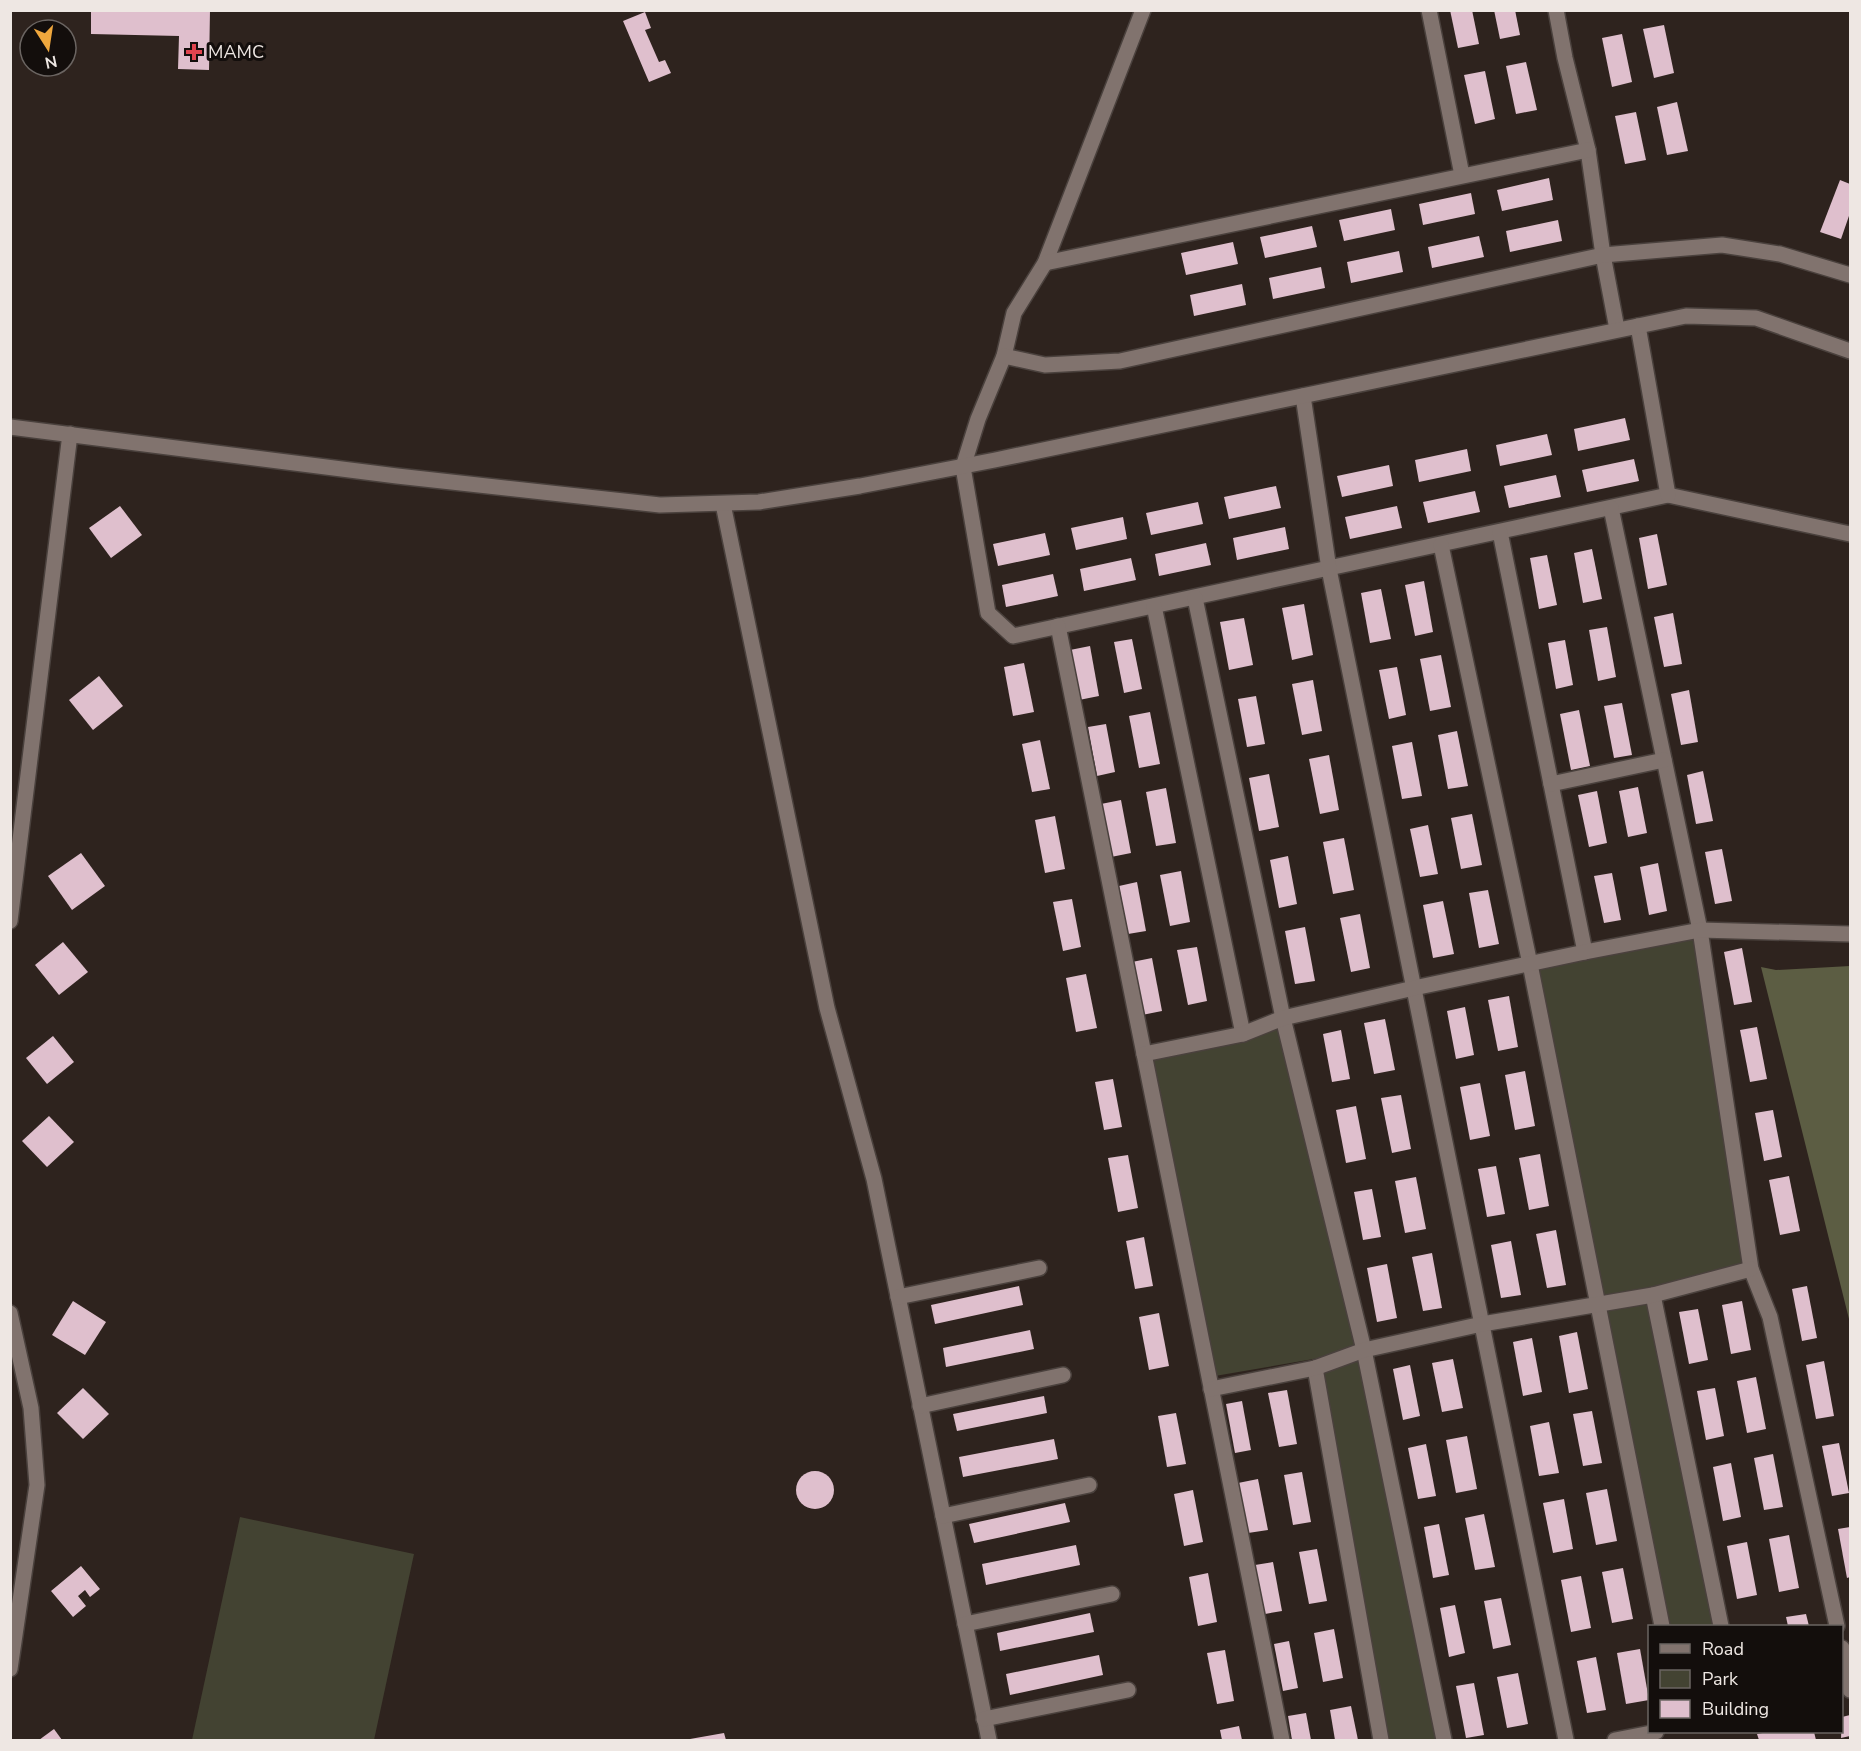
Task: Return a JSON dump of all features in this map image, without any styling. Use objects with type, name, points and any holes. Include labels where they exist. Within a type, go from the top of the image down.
[{"type":"street","points":[[1143,10],[1045,263],[1014,313],[1004,356],[978,419],[963,466],[988,613],[1013,636],[1668,495],[1851,534]]},
{"type":"street","points":[[1429,10],[1462,176]]},
{"type":"street","points":[[1556,10],[1565,58],[1588,150],[1603,255],[1617,329]]},
{"type":"street","points":[[1045,263],[1588,150]]},
{"type":"street","points":[[1004,356],[1045,365],[1120,362],[1603,255],[1722,245],[1780,254],[1851,275]]},
{"type":"street","points":[[10,427],[397,476],[660,505],[723,504],[759,502],[963,466],[1686,316],[1756,318],[1851,351]]},
{"type":"street","points":[[1638,326],[1668,495]]},
{"type":"street","points":[[1303,396],[1329,569],[1566,1740]]},
{"type":"street","points":[[10,921],[70,434]]},
{"type":"street","points":[[723,504],[827,1008],[874,1179],[989,1740]]},
{"type":"street","points":[[1611,508],[1700,930],[1751,1269],[1770,1317],[1837,1625]]},
{"type":"street","points":[[1500,532],[1584,952]]},
{"type":"street","points":[[1441,545],[1530,964],[1662,1625]]},
{"type":"street","points":[[1195,598],[1283,1018],[1364,1350],[1444,1740]]},
{"type":"street","points":[[1154,606],[1243,1034]]},
{"type":"street","points":[[1058,626],[1282,1740]]},
{"type":"street","points":[[1551,784],[1664,760]]},
{"type":"street","points":[[1144,1054],[1243,1034],[1283,1018],[1414,988],[1700,930],[1851,934]]},
{"type":"street","points":[[898,1297],[1039,1268]]},
{"type":"street","points":[[1211,1389],[1315,1368],[1364,1350],[1482,1324],[1653,1295],[1751,1269]]},
{"type":"street","points":[[1653,1295],[1721,1625]]},
{"type":"street","points":[[10,1313],[31,1408],[37,1485],[10,1669]]},
{"type":"street","points":[[1315,1368],[1381,1740]]},
{"type":"street","points":[[921,1406],[1063,1375]]},
{"type":"street","points":[[943,1516],[1089,1485]]},
{"type":"street","points":[[965,1624],[1112,1594]]},
{"type":"street","points":[[1843,1653],[1851,1690]]},
{"type":"street","points":[[984,1719],[1128,1690]]},
{"type":"street","points":[[1615,1740],[1648,1733]]},
{"type":"green space","points":[[1700,930],[1751,1269],[1653,1295],[1721,1625],[1662,1625],[1530,964]]},
{"type":"green space","points":[[1850,966],[1850,1323],[1761,967],[1776,970]]},
{"type":"green space","points":[[1283,1018],[1364,1350],[1444,1740],[1381,1740],[1315,1368],[1360,1351],[1215,1376],[1144,1054]]},
{"type":"green space","points":[[240,1517],[414,1554],[374,1740],[192,1740]]},
{"type":"building","name":"MAMC","points":[[91,10],[210,10],[209,70],[178,69],[179,36],[91,34]]},
{"type":"building","points":[[1450,10],[1472,10],[1479,44],[1458,48]]},
{"type":"building","points":[[1494,10],[1515,10],[1520,35],[1500,39]]},
{"type":"building","points":[[645,12],[651,28],[645,30],[659,62],[665,60],[671,73],[649,82],[623,21]]},
{"type":"building","points":[[1664,25],[1674,73],[1654,78],[1643,29]]},
{"type":"building","points":[[1622,34],[1632,82],[1612,87],[1602,38]]},
{"type":"building","points":[[1526,62],[1537,110],[1516,114],[1506,66]]},
{"type":"building","points":[[1485,71],[1495,119],[1475,124],[1464,75]]},
{"type":"building","points":[[1677,102],[1688,151],[1667,155],[1657,107]]},
{"type":"building","points":[[1636,112],[1646,160],[1625,164],[1615,116]]},
{"type":"building","points":[[1549,178],[1553,200],[1502,211],[1497,190]]},
{"type":"building","points":[[1840,180],[1850,184],[1850,213],[1841,239],[1820,232]]},
{"type":"building","points":[[1471,193],[1475,214],[1423,225],[1419,204]]},
{"type":"building","points":[[1391,209],[1395,230],[1344,241],[1339,220]]},
{"type":"building","points":[[1558,220],[1562,241],[1510,252],[1506,231]]},
{"type":"building","points":[[1312,226],[1317,247],[1265,258],[1260,237]]},
{"type":"building","points":[[1479,236],[1484,257],[1432,268],[1428,247]]},
{"type":"building","points":[[1233,242],[1238,264],[1186,275],[1181,253]]},
{"type":"building","points":[[1399,251],[1403,272],[1351,283],[1347,262]]},
{"type":"building","points":[[1321,267],[1325,288],[1273,299],[1269,278]]},
{"type":"building","points":[[1242,284],[1246,305],[1194,316],[1190,295]]},
{"type":"building","points":[[1625,418],[1630,440],[1578,451],[1574,429]]},
{"type":"building","points":[[1547,434],[1552,455],[1500,466],[1496,445]]},
{"type":"building","points":[[1467,449],[1471,471],[1419,482],[1415,460]]},
{"type":"building","points":[[1634,459],[1639,481],[1587,492],[1582,470]]},
{"type":"building","points":[[1389,465],[1393,486],[1342,497],[1337,476]]},
{"type":"building","points":[[1556,475],[1561,497],[1509,508],[1504,486]]},
{"type":"building","points":[[1276,486],[1281,508],[1229,519],[1224,497]]},
{"type":"building","points":[[1475,491],[1480,512],[1428,523],[1423,502]]},
{"type":"building","points":[[1198,502],[1203,524],[1151,535],[1146,513]]},
{"type":"building","points":[[120,506],[142,535],[111,558],[89,528]]},
{"type":"building","points":[[1397,506],[1402,528],[1350,539],[1345,517]]},
{"type":"building","points":[[1123,517],[1127,539],[1076,550],[1071,528]]},
{"type":"building","points":[[1285,527],[1289,549],[1237,560],[1233,538]]},
{"type":"building","points":[[1045,533],[1050,555],[998,566],[993,544]]},
{"type":"building","points":[[1657,534],[1667,585],[1648,589],[1639,538]]},
{"type":"building","points":[[1206,543],[1211,565],[1159,576],[1155,554]]},
{"type":"building","points":[[1592,549],[1602,599],[1583,603],[1574,553]]},
{"type":"building","points":[[1547,555],[1557,605],[1539,609],[1530,558]]},
{"type":"building","points":[[1131,558],[1136,580],[1084,591],[1080,569]]},
{"type":"building","points":[[1053,574],[1058,596],[1006,607],[1002,585]]},
{"type":"building","points":[[1424,581],[1433,632],[1415,636],[1405,585]]},
{"type":"building","points":[[1381,589],[1391,639],[1370,643],[1361,593]]},
{"type":"building","points":[[1304,604],[1313,655],[1292,660],[1282,608]]},
{"type":"building","points":[[1673,613],[1682,664],[1664,667],[1654,617]]},
{"type":"building","points":[[1244,618],[1253,665],[1229,670],[1220,622]]},
{"type":"building","points":[[1607,627],[1616,677],[1598,681],[1589,630]]},
{"type":"building","points":[[1132,639],[1142,689],[1124,693],[1114,642]]},
{"type":"building","points":[[1565,640],[1573,685],[1556,689],[1548,643]]},
{"type":"building","points":[[1090,646],[1099,696],[1079,700],[1070,650]]},
{"type":"building","points":[[1441,655],[1451,707],[1430,711],[1420,659]]},
{"type":"building","points":[[1024,663],[1034,712],[1013,716],[1004,667]]},
{"type":"building","points":[[1397,667],[1406,715],[1389,719],[1379,670]]},
{"type":"building","points":[[99,676],[123,706],[93,730],[69,700]]},
{"type":"building","points":[[1313,680],[1322,731],[1302,735],[1292,684]]},
{"type":"building","points":[[1689,690],[1698,742],[1681,745],[1671,694]]},
{"type":"building","points":[[1256,696],[1265,744],[1247,747],[1238,699]]},
{"type":"building","points":[[1622,703],[1632,755],[1614,758],[1604,706]]},
{"type":"building","points":[[1579,710],[1590,766],[1571,770],[1560,714]]},
{"type":"building","points":[[1150,712],[1160,764],[1139,768],[1129,716]]},
{"type":"building","points":[[1106,724],[1115,772],[1097,776],[1088,727]]},
{"type":"building","points":[[1457,731],[1468,786],[1448,789],[1438,735]]},
{"type":"building","points":[[1040,740],[1050,789],[1032,792],[1022,744]]},
{"type":"building","points":[[1412,742],[1422,796],[1402,799],[1392,746]]},
{"type":"building","points":[[1329,755],[1339,810],[1320,814],[1309,759]]},
{"type":"building","points":[[1703,771],[1713,821],[1696,824],[1687,775]]},
{"type":"building","points":[[1269,774],[1279,827],[1259,831],[1249,778]]},
{"type":"building","points":[[1638,787],[1647,833],[1628,837],[1619,791]]},
{"type":"building","points":[[1166,788],[1176,843],[1156,846],[1146,792]]},
{"type":"building","points":[[1597,791],[1607,843],[1589,847],[1578,795]]},
{"type":"building","points":[[1121,800],[1131,853],[1111,857],[1101,804]]},
{"type":"building","points":[[1472,814],[1482,865],[1461,869],[1451,818]]},
{"type":"building","points":[[1055,816],[1065,869],[1045,873],[1035,820]]},
{"type":"building","points":[[1428,825],[1438,874],[1420,877],[1410,829]]},
{"type":"building","points":[[1344,838],[1354,890],[1333,894],[1323,842]]},
{"type":"building","points":[[1722,849],[1732,901],[1715,904],[1705,852]]},
{"type":"building","points":[[81,853],[105,886],[72,910],[48,876]]},
{"type":"building","points":[[1288,856],[1297,904],[1279,908],[1270,860]]},
{"type":"building","points":[[1658,863],[1667,911],[1649,915],[1640,867]]},
{"type":"building","points":[[1181,871],[1190,922],[1170,926],[1160,875]]},
{"type":"building","points":[[1612,873],[1621,920],[1604,923],[1594,876]]},
{"type":"building","points":[[1137,882],[1146,931],[1128,934],[1119,886]]},
{"type":"building","points":[[1488,890],[1499,944],[1479,948],[1469,893]]},
{"type":"building","points":[[1072,899],[1081,947],[1063,951],[1053,902]]},
{"type":"building","points":[[1443,901],[1454,954],[1433,958],[1423,905]]},
{"type":"building","points":[[1360,914],[1370,968],[1351,972],[1340,918]]},
{"type":"building","points":[[1305,927],[1315,981],[1295,984],[1285,931]]},
{"type":"building","points":[[63,942],[88,972],[59,995],[35,965]]},
{"type":"building","points":[[1197,947],[1207,1001],[1188,1005],[1177,950]]},
{"type":"building","points":[[1742,948],[1752,1002],[1734,1005],[1724,952]]},
{"type":"building","points":[[1152,958],[1162,1011],[1142,1015],[1132,962]]},
{"type":"building","points":[[1086,974],[1097,1028],[1076,1032],[1066,978]]},
{"type":"building","points":[[1509,996],[1518,1047],[1498,1051],[1488,1000]]},
{"type":"building","points":[[1465,1007],[1474,1055],[1456,1059],[1447,1011]]},
{"type":"building","points":[[1385,1019],[1395,1070],[1374,1074],[1364,1023]]},
{"type":"building","points":[[1757,1027],[1767,1079],[1750,1082],[1740,1030]]},
{"type":"building","points":[[1341,1030],[1350,1079],[1332,1082],[1323,1034]]},
{"type":"building","points":[[53,1036],[74,1062],[47,1084],[26,1058]]},
{"type":"building","points":[[1525,1071],[1535,1126],[1515,1130],[1505,1075]]},
{"type":"building","points":[[1113,1079],[1122,1127],[1104,1130],[1095,1082]]},
{"type":"building","points":[[1480,1083],[1490,1136],[1470,1140],[1460,1087]]},
{"type":"building","points":[[1401,1095],[1411,1149],[1392,1153],[1381,1098]]},
{"type":"building","points":[[1356,1106],[1366,1159],[1346,1163],[1336,1110]]},
{"type":"building","points":[[1773,1110],[1782,1157],[1764,1161],[1755,1113]]},
{"type":"building","points":[[49,1116],[74,1142],[47,1167],[22,1141]]},
{"type":"building","points":[[1540,1154],[1549,1206],[1529,1210],[1519,1158]]},
{"type":"building","points":[[1128,1155],[1138,1208],[1118,1212],[1108,1158]]},
{"type":"building","points":[[1496,1166],[1505,1214],[1487,1217],[1478,1169]]},
{"type":"building","points":[[1789,1176],[1800,1231],[1780,1235],[1769,1180]]},
{"type":"building","points":[[1416,1177],[1426,1229],[1405,1233],[1395,1181]]},
{"type":"building","points":[[1372,1189],[1381,1237],[1363,1240],[1354,1192]]},
{"type":"building","points":[[1556,1230],[1566,1285],[1547,1288],[1536,1234]]},
{"type":"building","points":[[1144,1237],[1153,1286],[1135,1289],[1126,1241]]},
{"type":"building","points":[[1511,1241],[1521,1295],[1501,1298],[1491,1245]]},
{"type":"building","points":[[1432,1253],[1442,1308],[1423,1311],[1412,1257]]},
{"type":"building","points":[[1387,1264],[1397,1318],[1377,1322],[1367,1268]]},
{"type":"building","points":[[1019,1286],[1023,1305],[935,1324],[931,1305]]},
{"type":"building","points":[[1807,1286],[1817,1338],[1802,1341],[1792,1289]]},
{"type":"building","points":[[73,1301],[106,1322],[85,1355],[52,1335]]},
{"type":"building","points":[[1742,1301],[1751,1350],[1731,1354],[1722,1305]]},
{"type":"building","points":[[1698,1309],[1708,1360],[1689,1364],[1679,1312]]},
{"type":"building","points":[[1159,1313],[1169,1366],[1149,1370],[1139,1317]]},
{"type":"building","points":[[1030,1330],[1034,1349],[946,1367],[943,1348]]},
{"type":"building","points":[[1577,1332],[1588,1389],[1569,1393],[1559,1336]]},
{"type":"building","points":[[1532,1338],[1542,1392],[1523,1396],[1513,1342]]},
{"type":"building","points":[[1453,1359],[1463,1408],[1442,1412],[1432,1363]]},
{"type":"building","points":[[1824,1361],[1834,1416],[1816,1419],[1806,1365]]},
{"type":"building","points":[[1410,1365],[1420,1416],[1403,1420],[1393,1369]]},
{"type":"building","points":[[1756,1377],[1766,1429],[1747,1433],[1737,1381]]},
{"type":"building","points":[[83,1388],[109,1414],[83,1439],[57,1413]]},
{"type":"building","points":[[1715,1388],[1724,1436],[1706,1440],[1697,1391]]},
{"type":"building","points":[[1287,1390],[1297,1444],[1279,1447],[1268,1393]]},
{"type":"building","points":[[1044,1396],[1047,1413],[957,1431],[953,1414]]},
{"type":"building","points":[[1242,1401],[1251,1450],[1235,1453],[1226,1404]]},
{"type":"building","points":[[1592,1411],[1602,1463],[1583,1466],[1573,1414]]},
{"type":"building","points":[[1176,1413],[1186,1464],[1167,1467],[1158,1416]]},
{"type":"building","points":[[1549,1422],[1559,1473],[1539,1476],[1530,1426]]},
{"type":"building","points":[[1467,1436],[1477,1489],[1456,1493],[1446,1440]]},
{"type":"building","points":[[1054,1439],[1058,1459],[963,1477],[959,1457]]},
{"type":"building","points":[[1839,1443],[1849,1493],[1832,1496],[1822,1446]]},
{"type":"building","points":[[1426,1444],[1436,1496],[1418,1499],[1408,1448]]},
{"type":"building","points":[[1773,1454],[1783,1507],[1764,1510],[1754,1458]]},
{"type":"building","points":[[1731,1463],[1741,1517],[1723,1521],[1713,1467]]},
{"type":"building","points":[[815,1471],[829,1476],[834,1490],[829,1504],[815,1509],[801,1504],[796,1490],[801,1476]]},
{"type":"building","points":[[1302,1472],[1311,1522],[1293,1525],[1284,1475]]},
{"type":"building","points":[[1258,1479],[1268,1530],[1248,1533],[1238,1483]]},
{"type":"building","points":[[1607,1489],[1617,1541],[1596,1545],[1586,1493]]},
{"type":"building","points":[[1193,1490],[1203,1542],[1184,1546],[1174,1494]]},
{"type":"building","points":[[1564,1499],[1573,1549],[1553,1553],[1543,1503]]},
{"type":"building","points":[[1065,1503],[1070,1522],[974,1543],[969,1524]]},
{"type":"building","points":[[1484,1514],[1495,1567],[1475,1570],[1465,1518]]},
{"type":"building","points":[[1439,1524],[1449,1575],[1433,1578],[1424,1527]]},
{"type":"building","points":[[1850,1527],[1850,1577],[1847,1578],[1838,1529]]},
{"type":"building","points":[[1789,1535],[1799,1588],[1779,1592],[1769,1539]]},
{"type":"building","points":[[1747,1542],[1757,1595],[1737,1599],[1727,1546]]},
{"type":"building","points":[[1076,1545],[1080,1565],[986,1585],[982,1564]]},
{"type":"building","points":[[1317,1549],[1327,1601],[1309,1604],[1299,1552]]},
{"type":"building","points":[[1273,1562],[1282,1611],[1265,1614],[1255,1565]]},
{"type":"building","points":[[81,1566],[100,1589],[90,1597],[85,1590],[78,1596],[86,1606],[73,1617],[51,1591]]},
{"type":"building","points":[[1623,1568],[1633,1619],[1612,1623],[1602,1572]]},
{"type":"building","points":[[1208,1573],[1217,1622],[1198,1626],[1189,1577]]},
{"type":"building","points":[[1581,1576],[1591,1628],[1571,1632],[1561,1580]]},
{"type":"building","points":[[1501,1598],[1511,1645],[1493,1649],[1484,1601]]},
{"type":"building","points":[[1455,1605],[1465,1653],[1449,1657],[1440,1608]]},
{"type":"building","points":[[1090,1613],[1094,1632],[1000,1651],[997,1633]]},
{"type":"building","points":[[1806,1614],[1809,1625],[1788,1625],[1786,1617]]},
{"type":"building","points":[[1334,1629],[1343,1678],[1323,1682],[1314,1633]]},
{"type":"building","points":[[1289,1641],[1298,1688],[1283,1691],[1274,1644]]},
{"type":"building","points":[[1640,1649],[1648,1700],[1626,1704],[1617,1653]]},
{"type":"building","points":[[1225,1650],[1234,1701],[1217,1704],[1207,1653]]},
{"type":"building","points":[[1099,1655],[1103,1675],[1010,1695],[1006,1674]]},
{"type":"building","points":[[1596,1657],[1606,1710],[1587,1713],[1577,1661]]},
{"type":"building","points":[[1518,1673],[1528,1724],[1507,1728],[1497,1677]]},
{"type":"building","points":[[1474,1683],[1484,1735],[1466,1738],[1456,1686]]},
{"type":"building","points":[[1351,1706],[1358,1740],[1335,1740],[1330,1710]]},
{"type":"building","points":[[1306,1713],[1311,1740],[1292,1740],[1288,1716]]},
{"type":"building","points":[[1850,1715],[1850,1736],[1841,1738],[1843,1733],[1843,1717]]},
{"type":"building","points":[[1239,1726],[1242,1740],[1222,1740],[1220,1730]]},
{"type":"building","points":[[54,1729],[62,1740],[39,1740]]},
{"type":"building","points":[[724,1733],[726,1740],[690,1740],[690,1739]]},
{"type":"building","points":[[1814,1733],[1816,1740],[1759,1740],[1757,1734]]},
{"type":"place","name":"MAMC","points":[[194,52]]}]
